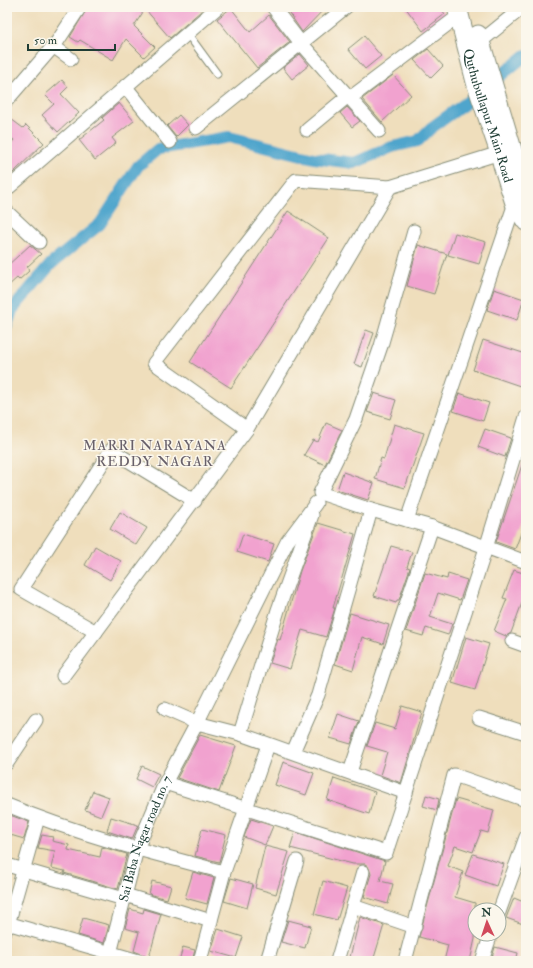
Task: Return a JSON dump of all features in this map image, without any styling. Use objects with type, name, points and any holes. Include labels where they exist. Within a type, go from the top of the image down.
[{"type":"main road","name":"Quthubullapur Main Road","points":[[462,10],[478,49],[483,78],[521,200],[526,221]]},
{"type":"main road","name":"Quthubullapur Main Road","points":[[497,123],[500,153],[521,200]]},
{"type":"street","points":[[7,100],[53,46],[80,7]]},
{"type":"street","points":[[7,189],[218,7]]},
{"type":"street","points":[[273,7],[301,43],[379,130]]},
{"type":"street","points":[[196,128],[346,7]]},
{"type":"street","points":[[478,49],[523,7]]},
{"type":"street","points":[[307,130],[462,10]]},
{"type":"street","points":[[53,46],[71,59]]},
{"type":"street","points":[[125,86],[170,142]]},
{"type":"street","points":[[247,429],[154,363],[296,180],[390,187],[500,153]]},
{"type":"street","points":[[63,676],[195,501],[247,429],[390,187]]},
{"type":"street","points":[[407,520],[521,200]]},
{"type":"street","points":[[7,212],[39,242]]},
{"type":"street","points":[[240,734],[278,610],[318,498],[356,419],[381,346],[414,231]]},
{"type":"street","points":[[165,783],[386,853],[486,548],[526,417]]},
{"type":"street","points":[[96,632],[21,589],[111,450],[195,501]]},
{"type":"street","points":[[318,498],[371,510],[432,527],[526,562]]},
{"type":"street","name":"Sai Baba Nagar road no. 7","points":[[109,957],[137,849],[165,783],[197,723],[286,542],[318,498]]},
{"type":"street","points":[[293,752],[318,695],[371,510]]},
{"type":"street","points":[[350,772],[432,527]]},
{"type":"street","points":[[512,642],[526,646]]},
{"type":"street","points":[[165,709],[197,723],[240,734],[406,793]]},
{"type":"street","points":[[479,718],[526,733]]},
{"type":"street","points":[[7,763],[36,720]]},
{"type":"street","points":[[202,961],[224,872],[268,745]]},
{"type":"street","points":[[405,961],[454,775],[526,800]]},
{"type":"street","points":[[7,805],[38,818],[137,849],[224,872]]},
{"type":"street","points":[[38,818],[8,925],[109,957],[139,961]]},
{"type":"street","points":[[503,902],[526,837]]},
{"type":"street","points":[[267,961],[297,861]]},
{"type":"street","points":[[7,865],[211,921]]},
{"type":"street","points":[[338,961],[363,872]]},
{"type":"street","points":[[353,906],[414,927]]},
{"type":"street","points":[[482,961],[488,942]]},
{"type":"lane","points":[[187,33],[217,74]]},
{"type":"building","points":[[88,7],[198,7],[201,11],[170,38],[145,9],[134,26],[155,47],[144,57],[126,39],[113,60],[80,40],[78,42],[70,37]]},
{"type":"building","points":[[285,7],[326,7],[302,32]]},
{"type":"building","points":[[405,7],[440,7],[445,14],[423,31]]},
{"type":"building","points":[[231,8],[250,32],[269,15],[290,42],[257,68],[217,19]]},
{"type":"building","points":[[364,36],[381,56],[365,69],[348,49]]},
{"type":"building","points":[[428,49],[443,66],[431,78],[414,60]]},
{"type":"building","points":[[300,54],[309,65],[292,79],[283,68]]},
{"type":"building","points":[[393,75],[411,95],[382,122],[362,99]]},
{"type":"building","points":[[62,80],[68,87],[61,94],[79,113],[58,132],[42,115],[54,104],[45,95]]},
{"type":"building","points":[[119,103],[134,121],[112,138],[116,143],[95,160],[79,140],[104,120],[102,118]]},
{"type":"building","points":[[347,107],[360,121],[352,127],[340,113]]},
{"type":"building","points":[[179,115],[188,125],[176,137],[167,126]]},
{"type":"building","points":[[7,116],[23,128],[26,125],[44,143],[13,173],[7,168],[7,148],[14,140],[7,135]]},
{"type":"building","points":[[288,211],[329,238],[231,388],[190,362]]},
{"type":"building","points":[[455,233],[486,242],[479,264],[448,255]]},
{"type":"building","points":[[30,245],[41,254],[27,267],[29,271],[19,280],[17,278],[7,287],[7,266]]},
{"type":"building","points":[[418,245],[447,254],[434,294],[407,286]]},
{"type":"building","points":[[494,289],[524,299],[517,320],[487,310]]},
{"type":"building","points":[[366,330],[374,333],[362,367],[354,364]]},
{"type":"building","points":[[483,340],[526,354],[526,378],[523,387],[473,370]]},
{"type":"building","points":[[374,393],[396,400],[390,419],[367,412]]},
{"type":"building","points":[[459,393],[489,403],[483,421],[453,411]]},
{"type":"building","points":[[326,423],[342,430],[325,465],[304,455],[313,440],[318,442]]},
{"type":"building","points":[[394,424],[424,433],[405,488],[375,479],[381,458],[384,459]]},
{"type":"building","points":[[485,429],[511,438],[505,457],[478,447]]},
{"type":"building","points":[[525,456],[526,520],[515,549],[496,542]]},
{"type":"building","points":[[343,472],[374,483],[368,500],[337,490]]},
{"type":"building","points":[[120,512],[147,528],[136,545],[110,529]]},
{"type":"building","points":[[318,523],[355,534],[326,637],[302,630],[290,669],[270,663],[278,639],[280,640],[300,571]]},
{"type":"building","points":[[243,534],[274,544],[268,562],[237,552]]},
{"type":"building","points":[[95,546],[121,561],[110,580],[85,565]]},
{"type":"building","points":[[391,546],[412,552],[407,567],[410,568],[399,600],[397,600],[396,603],[374,596]]},
{"type":"building","points":[[514,570],[526,574],[526,592],[511,633],[506,636],[494,631],[507,599],[503,598]]},
{"type":"building","points":[[425,573],[447,579],[448,574],[467,580],[460,600],[438,593],[430,617],[452,624],[448,635],[426,628],[423,636],[406,631]]},
{"type":"building","points":[[350,613],[389,625],[383,644],[362,637],[353,670],[335,664]]},
{"type":"building","points":[[466,637],[489,644],[475,690],[452,683]]},
{"type":"building","points":[[402,706],[422,712],[401,783],[380,775],[387,752],[367,746],[375,723],[395,729]]},
{"type":"building","points":[[338,714],[359,721],[351,744],[330,738]]},
{"type":"building","points":[[200,735],[236,746],[219,792],[177,778]]},
{"type":"building","points":[[283,762],[314,773],[306,795],[275,785]]},
{"type":"building","points":[[142,766],[159,774],[152,787],[136,779]]},
{"type":"building","points":[[334,778],[375,792],[369,814],[327,800]]},
{"type":"building","points":[[93,791],[109,797],[101,816],[85,810]]},
{"type":"building","points":[[426,795],[439,799],[437,810],[423,806]]},
{"type":"building","points":[[456,799],[494,810],[488,833],[481,831],[473,852],[455,846],[448,866],[463,872],[455,897],[472,902],[467,902],[467,942],[474,942],[470,961],[444,961],[448,945],[419,937]]},
{"type":"building","points":[[7,814],[29,822],[24,839],[7,834]]},
{"type":"building","points":[[111,817],[138,825],[132,839],[107,831]]},
{"type":"building","points":[[251,819],[273,826],[265,845],[244,837]]},
{"type":"building","points":[[202,829],[226,835],[219,862],[195,856]]},
{"type":"building","points":[[295,832],[385,861],[380,881],[393,884],[388,904],[364,897],[371,874],[368,866],[365,864],[353,864],[290,848]]},
{"type":"building","points":[[42,835],[53,837],[52,841],[69,845],[68,850],[100,857],[102,847],[127,854],[118,889],[64,873],[65,871],[51,868],[55,851],[38,848]]},
{"type":"building","points":[[265,846],[289,852],[276,894],[255,888]]},
{"type":"building","points":[[473,854],[504,864],[496,886],[465,875]]},
{"type":"building","points":[[193,872],[214,878],[207,904],[185,898]]},
{"type":"building","points":[[231,878],[253,884],[247,908],[224,901]]},
{"type":"building","points":[[152,881],[171,886],[167,899],[149,894]]},
{"type":"building","points":[[323,881],[347,888],[337,920],[314,914]]},
{"type":"building","points":[[514,898],[526,903],[526,925],[507,918]]},
{"type":"building","points":[[130,909],[143,913],[144,909],[161,914],[148,961],[144,955],[134,951],[139,932],[125,928]]},
{"type":"building","points":[[360,917],[384,925],[373,961],[349,961]]},
{"type":"building","points":[[83,918],[109,925],[104,943],[78,935]]},
{"type":"building","points":[[288,920],[311,926],[305,948],[281,942]]},
{"type":"building","points":[[218,929],[243,937],[236,958],[211,951]]},
{"type":"building","points":[[183,947],[195,950],[192,961],[179,961]]},
{"type":"building","points":[[495,947],[518,953],[516,961],[491,961]]},
{"type":"waterway","points":[[7,325],[12,310],[51,264],[100,224],[138,166],[158,149],[229,137],[314,158],[354,163],[392,147],[418,141],[431,128],[477,95],[526,55]]},
{"type":"district","name":"MARRI NARAYANA REDDY NAGAR","points":[[155,454]]}]
